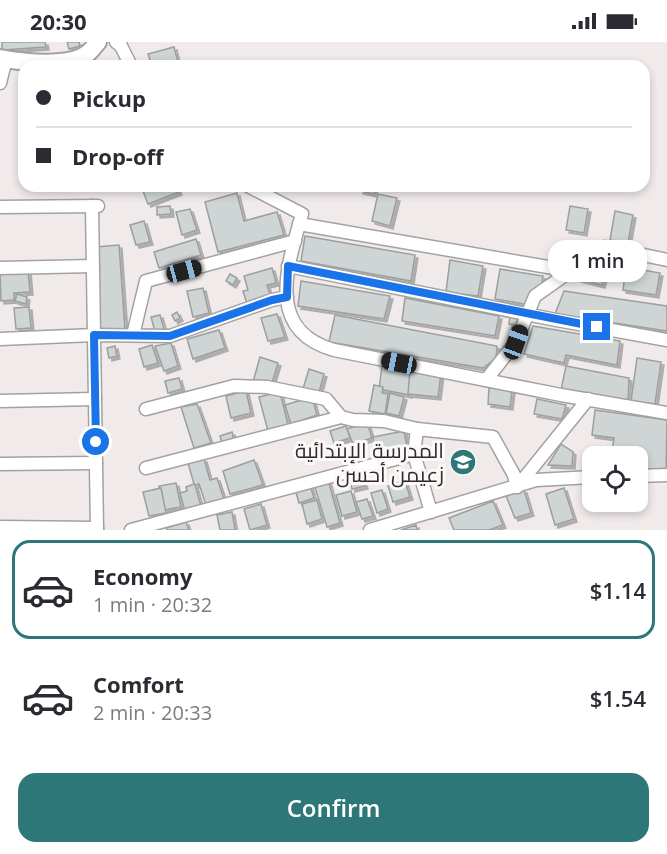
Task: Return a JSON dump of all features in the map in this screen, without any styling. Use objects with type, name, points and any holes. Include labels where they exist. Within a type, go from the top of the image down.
[{"type":"main road","points":[[68,60],[87,54],[98,42]]},
{"type":"main road","points":[[3,58],[32,60]]},
{"type":"street","points":[[116,42],[121,46],[128,60]]},
{"type":"street","points":[[0,83],[3,58]]},
{"type":"street","points":[[260,192],[302,214],[288,266],[288,307],[293,323],[306,337],[322,346],[486,380],[667,413]]},
{"type":"street","points":[[0,207],[95,206],[93,266],[97,529],[0,527]]},
{"type":"street","points":[[299,224],[571,271]]},
{"type":"street","points":[[133,335],[146,281],[295,241]]},
{"type":"street","points":[[486,380],[516,342],[526,314],[536,296],[605,247],[667,260]]},
{"type":"street","points":[[0,268],[93,266]]},
{"type":"street","points":[[288,266],[667,340]]},
{"type":"street","points":[[0,339],[94,335],[170,336],[272,300],[287,297]]},
{"type":"street","points":[[146,409],[234,386],[267,387],[326,399],[341,417]]},
{"type":"street","points":[[0,401],[95,399]]},
{"type":"street","points":[[517,487],[588,399]]},
{"type":"street","points":[[146,468],[341,417],[352,420],[384,421],[417,429],[493,436],[514,475],[517,487]]},
{"type":"street","points":[[417,429],[414,454],[431,512]]},
{"type":"street","points":[[131,530],[414,454]]},
{"type":"street","points":[[0,464],[96,463]]},
{"type":"street","points":[[648,476],[667,475]]},
{"type":"street","points":[[370,530],[544,479],[582,477]]},
{"type":"building","points":[[2,42],[45,42],[46,47],[2,50]]},
{"type":"building","points":[[67,42],[79,42],[80,46],[69,49]]},
{"type":"building","points":[[174,47],[177,60],[150,60],[148,54]]},
{"type":"building","points":[[143,192],[179,192],[148,204]]},
{"type":"building","points":[[237,193],[244,221],[277,212],[284,235],[218,252],[205,202]]},
{"type":"building","points":[[378,194],[397,198],[390,226],[372,221]]},
{"type":"building","points":[[170,206],[171,214],[157,215],[157,207]]},
{"type":"building","points":[[570,206],[588,209],[584,233],[566,230]]},
{"type":"building","points":[[190,209],[197,230],[182,235],[176,212]]},
{"type":"building","points":[[615,211],[633,215],[628,243],[610,240]]},
{"type":"building","points":[[144,221],[150,242],[136,245],[130,225]]},
{"type":"building","points":[[305,236],[415,255],[411,281],[301,261]]},
{"type":"building","points":[[196,239],[201,255],[159,268],[154,252]]},
{"type":"building","points":[[119,245],[125,330],[98,331],[96,247]]},
{"type":"building","points":[[450,260],[483,266],[478,296],[446,292]]},
{"type":"building","points":[[596,260],[608,263],[602,285],[578,279],[580,271],[593,270]]},
{"type":"building","points":[[626,267],[660,273],[656,295],[623,290]]},
{"type":"building","points":[[272,268],[276,283],[267,285],[272,300],[248,307],[243,291],[248,290],[244,276]]},
{"type":"building","points":[[500,269],[543,276],[541,288],[530,305],[495,299]]},
{"type":"building","points":[[28,270],[30,292],[14,293],[14,300],[1,301],[0,272]]},
{"type":"building","points":[[230,274],[237,278],[233,285],[226,281]]},
{"type":"building","points":[[301,281],[390,296],[384,319],[298,306]]},
{"type":"building","points":[[203,288],[209,313],[193,317],[187,291]]},
{"type":"building","points":[[564,291],[667,306],[667,331],[555,314]]},
{"type":"building","points":[[17,294],[27,297],[26,304],[15,301]]},
{"type":"building","points":[[405,298],[499,316],[495,336],[402,321]]},
{"type":"building","points":[[29,307],[31,328],[16,329],[14,308]]},
{"type":"building","points":[[177,312],[180,318],[175,321],[172,315]]},
{"type":"building","points":[[277,314],[285,337],[268,341],[261,318]]},
{"type":"building","points":[[160,315],[165,332],[156,335],[151,317]]},
{"type":"building","points":[[335,315],[497,346],[496,358],[483,368],[329,342]]},
{"type":"building","points":[[510,315],[518,315],[517,325],[509,324]]},
{"type":"building","points":[[533,326],[620,341],[617,365],[566,355],[564,363],[524,354]]},
{"type":"building","points":[[219,330],[225,348],[193,359],[187,339]]},
{"type":"building","points":[[171,343],[178,366],[164,371],[155,346]]},
{"type":"building","points":[[152,345],[158,363],[144,367],[139,349]]},
{"type":"building","points":[[115,346],[117,356],[109,358],[107,348]]},
{"type":"building","points":[[260,357],[278,363],[271,386],[253,382]]},
{"type":"building","points":[[637,358],[661,362],[655,404],[631,401]]},
{"type":"building","points":[[382,366],[413,373],[409,395],[379,389]]},
{"type":"building","points":[[566,366],[629,378],[628,402],[561,390]]},
{"type":"building","points":[[309,369],[324,374],[318,396],[302,392]]},
{"type":"building","points":[[410,370],[441,373],[438,397],[408,394]]},
{"type":"building","points":[[179,378],[182,389],[168,393],[165,381]]},
{"type":"building","points":[[374,385],[383,387],[382,393],[388,394],[385,414],[369,411]]},
{"type":"building","points":[[489,388],[512,390],[510,407],[488,404]]},
{"type":"building","points":[[246,391],[251,413],[231,418],[226,396]]},
{"type":"building","points":[[280,392],[288,425],[268,431],[259,397]]},
{"type":"building","points":[[390,393],[404,397],[399,416],[386,413]]},
{"type":"building","points":[[312,397],[317,415],[291,424],[285,405]]},
{"type":"building","points":[[537,399],[566,405],[562,419],[534,414]]},
{"type":"building","points":[[197,404],[211,443],[194,448],[181,407]]},
{"type":"building","points":[[595,410],[667,420],[666,473],[648,470],[648,446],[613,446],[614,438],[592,435]]},
{"type":"building","points":[[367,422],[372,438],[353,444],[347,429]]},
{"type":"building","points":[[346,426],[350,438],[334,443],[330,431]]},
{"type":"building","points":[[404,431],[407,447],[395,449],[396,455],[376,458],[373,437]]},
{"type":"building","points":[[232,432],[234,440],[222,443],[220,436]]},
{"type":"building","points":[[561,444],[573,452],[572,466],[548,465]]},
{"type":"building","points":[[204,459],[210,480],[217,478],[224,499],[206,505],[199,484],[195,485],[201,506],[185,511],[180,493],[187,491],[186,487],[194,484],[188,463]]},
{"type":"building","points":[[254,460],[263,485],[230,494],[223,471]]},
{"type":"building","points":[[360,471],[365,486],[352,489],[348,474]]},
{"type":"building","points":[[328,480],[340,523],[327,527],[314,484]]},
{"type":"building","points":[[405,481],[410,497],[393,502],[388,486]]},
{"type":"building","points":[[176,483],[181,507],[164,510],[159,486]]},
{"type":"building","points":[[310,485],[314,498],[299,503],[295,489]]},
{"type":"building","points":[[161,488],[166,513],[149,516],[143,492]]},
{"type":"building","points":[[564,488],[574,519],[555,525],[546,494]]},
{"type":"building","points":[[382,490],[388,509],[377,513],[371,493]]},
{"type":"building","points":[[524,490],[531,513],[515,518],[506,496]]},
{"type":"building","points":[[351,491],[357,512],[342,516],[336,495]]},
{"type":"building","points":[[367,499],[373,516],[362,519],[356,502]]},
{"type":"building","points":[[317,500],[322,519],[307,524],[302,504]]},
{"type":"building","points":[[493,501],[503,525],[489,530],[454,530],[449,518]]},
{"type":"building","points":[[261,504],[267,525],[250,530],[244,509]]},
{"type":"building","points":[[232,512],[235,530],[220,530],[217,515]]},
{"type":"building","points":[[186,522],[189,530],[167,530],[166,528]]},
{"type":"building","points":[[416,525],[417,530],[401,530]]},
{"type":"place","name":"المدرسة الإبتدائية زعيمن أحسن","points":[[463,462]]},
{"type":"route","points":[[96,442],[94,335],[170,336],[272,300],[287,297],[288,266],[597,327]]}]
